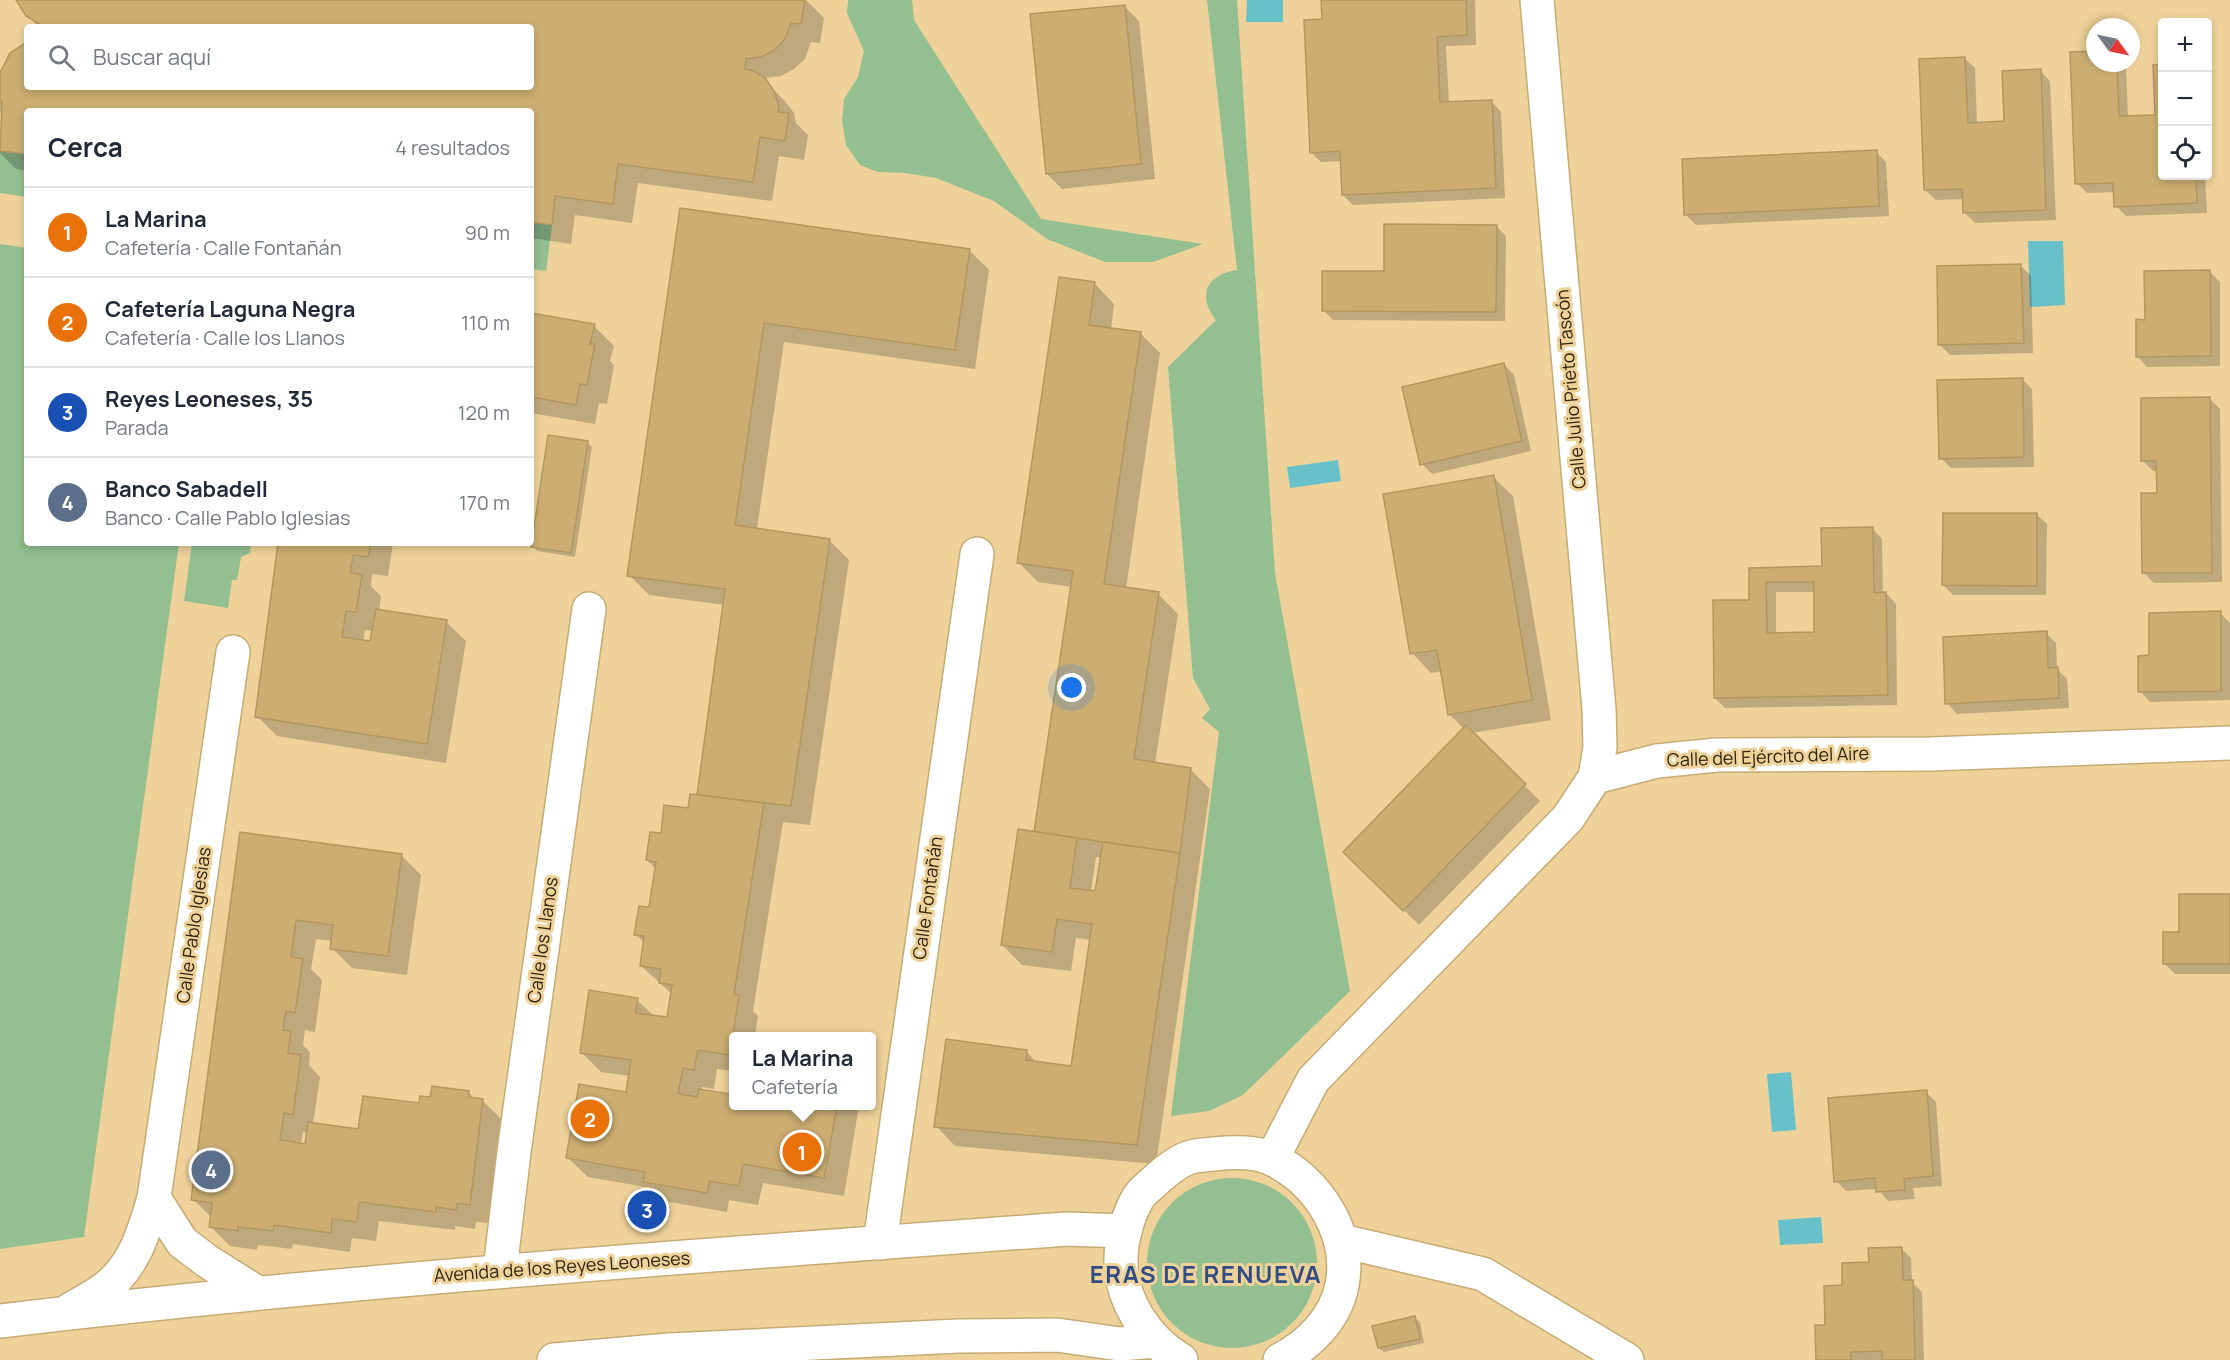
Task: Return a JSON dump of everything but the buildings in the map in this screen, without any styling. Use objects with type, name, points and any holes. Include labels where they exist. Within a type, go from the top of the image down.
[{"type":"street","name":"Calle Julio Prieto Tascón","points":[[1538,0],[1599,709],[1600,747],[1595,777]]},
{"type":"street","name":"Calle Fontañán","points":[[880,1243],[977,554]]},
{"type":"street","name":"Calle los Llanos","points":[[500,1270],[514,1152],[589,609]]},
{"type":"street","name":"Calle Pablo Iglesias","points":[[65,1313],[105,1289],[122,1274],[140,1244],[154,1198],[233,652]]},
{"type":"street","name":"Calle del Ejército del Aire","points":[[1595,777],[1657,761],[1716,755],[1930,754],[2230,743]]},
{"type":"street","points":[[1272,1158],[1313,1080],[1568,818],[1595,777]]},
{"type":"street","points":[[1169,1351],[1134,1314],[1125,1286],[1120,1260],[1125,1231],[1138,1197],[1162,1175],[1190,1157],[1248,1153],[1272,1158],[1308,1183],[1328,1210],[1342,1241],[1344,1263],[1342,1287],[1334,1306],[1324,1324],[1310,1340],[1280,1360]]},
{"type":"street","points":[[154,1198],[182,1242],[256,1292]]},
{"type":"street","name":"Avenida de los Reyes Leoneses","points":[[0,1321],[256,1292],[500,1270],[1066,1229],[1125,1231]]},
{"type":"street","points":[[1342,1241],[1483,1274],[1627,1360]]},
{"type":"street","points":[[554,1360],[669,1355],[958,1336],[1055,1348],[1120,1344],[1169,1351]]},
{"type":"green space","points":[[848,0],[912,0],[914,20],[1041,219],[1203,244],[1153,262],[1105,262],[1047,239],[994,201],[936,178],[878,172],[860,165],[846,145],[842,121],[844,99],[858,77],[864,51],[847,13]]},
{"type":"green space","points":[[1207,0],[1237,0],[1275,573],[1350,991],[1243,1095],[1209,1111],[1171,1116],[1219,732],[1202,718],[1210,709],[1193,678],[1168,367],[1216,320],[1210,311],[1206,294],[1212,281],[1227,272],[1237,270]]},
{"type":"green space","points":[[0,151],[24,154],[24,197],[0,193]]},
{"type":"green space","points":[[534,222],[552,225],[546,271],[534,269]]},
{"type":"green space","points":[[0,244],[24,248],[24,546],[179,546],[84,1237],[0,1249]]},
{"type":"green space","points":[[192,546],[251,546],[250,553],[241,557],[237,580],[232,580],[228,608],[184,601]]},
{"type":"green space","points":[[1232,1178],[1264,1185],[1279,1192],[1292,1203],[1303,1216],[1310,1231],[1317,1263],[1310,1295],[1303,1310],[1292,1323],[1279,1334],[1264,1341],[1232,1348],[1200,1341],[1185,1334],[1172,1323],[1161,1310],[1154,1295],[1147,1263],[1154,1231],[1161,1216],[1172,1203],[1185,1192],[1200,1185]]},
{"type":"water","points":[[1247,0],[1283,0],[1283,22],[1246,22]]},
{"type":"water","points":[[2028,241],[2063,241],[2065,305],[2030,307]]},
{"type":"water","points":[[1338,460],[1341,481],[1290,488],[1287,467]]},
{"type":"water","points":[[1791,1072],[1796,1130],[1772,1132],[1767,1074]]},
{"type":"water","points":[[1821,1217],[1823,1243],[1780,1245],[1778,1220]]},
{"type":"place","name":"Cafetería Laguna Negra","points":[[590,1119]]},
{"type":"place","name":"La Marina","points":[[802,1152]]},
{"type":"place","name":"Banco Sabadell","points":[[211,1170]]},
{"type":"place","name":"Reyes Leoneses, 35","points":[[647,1210]]},
{"type":"district","name":"ERAS DE RENUEVA","points":[[1206,1275]]}]
